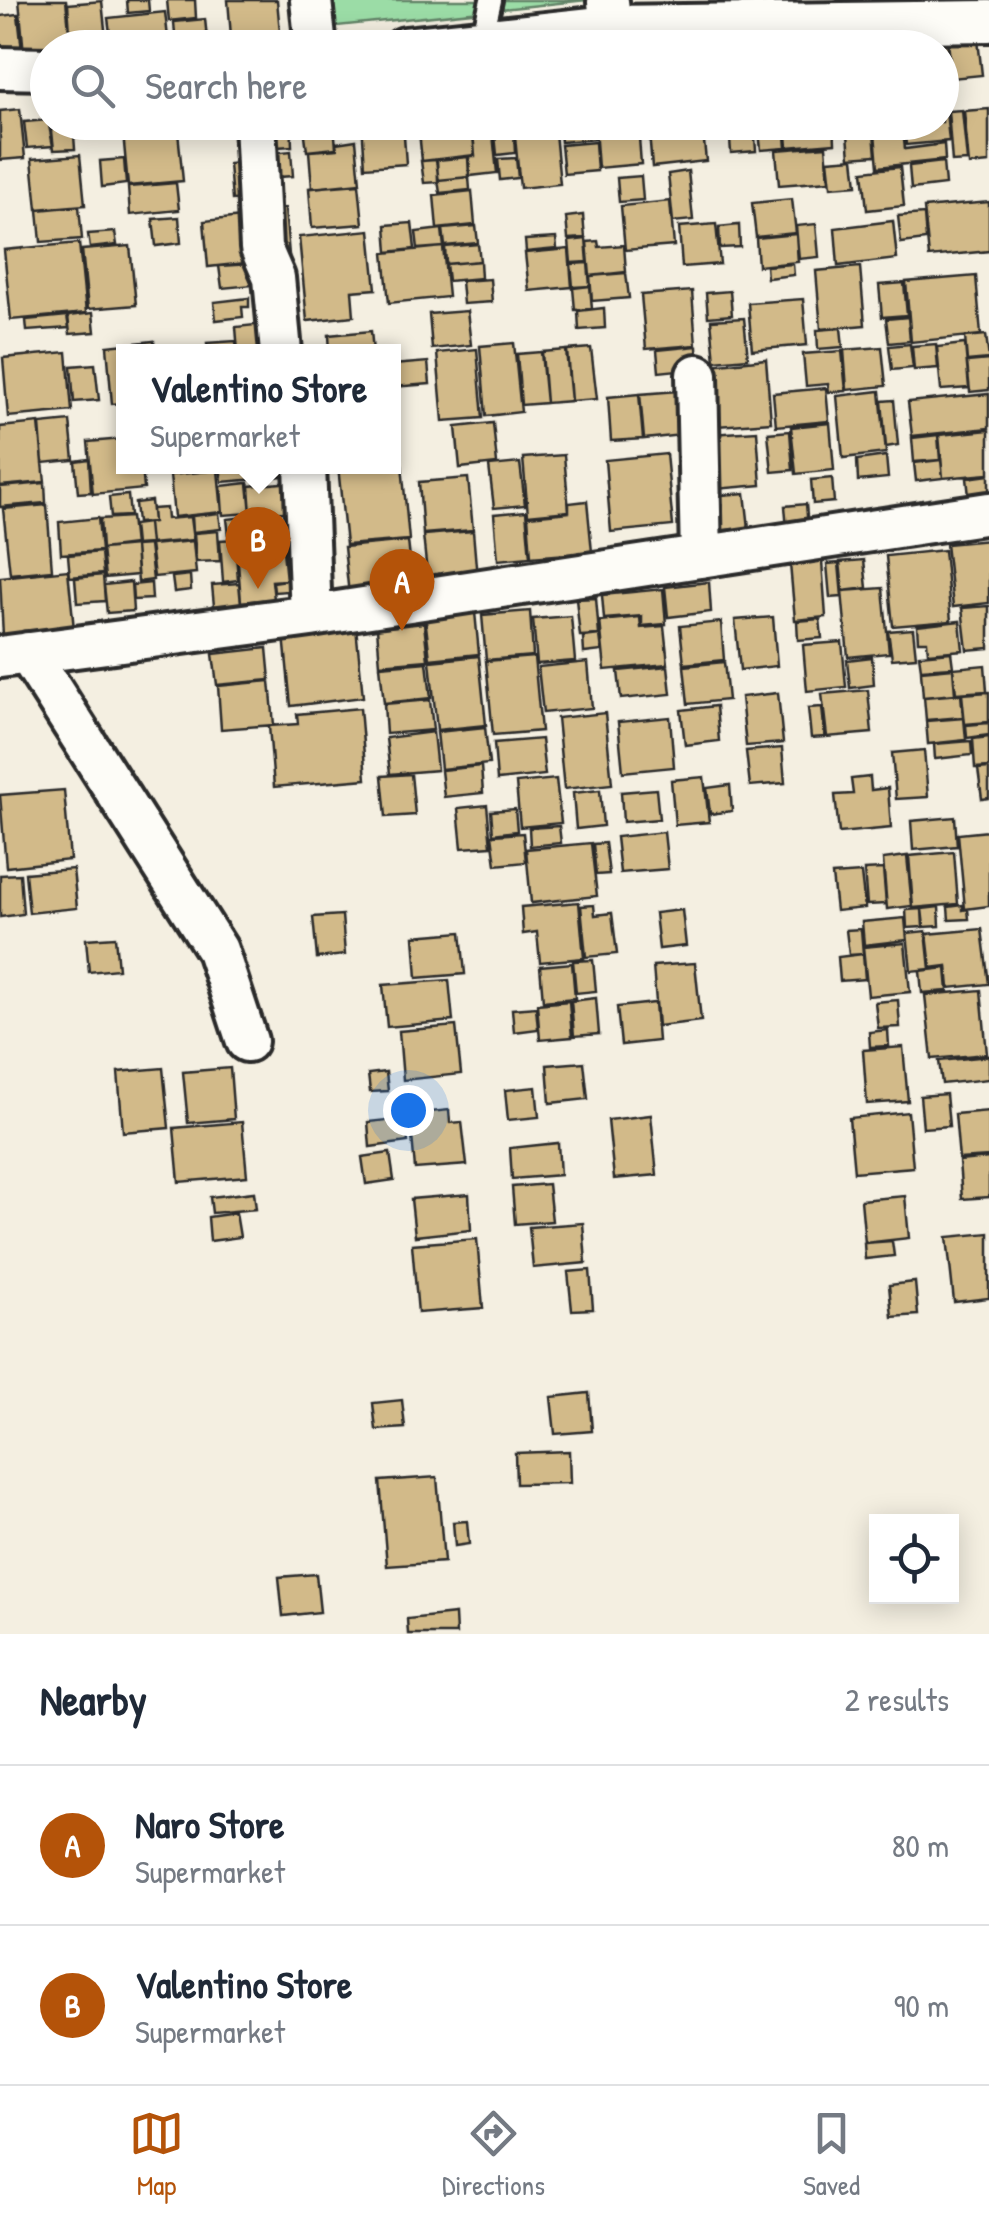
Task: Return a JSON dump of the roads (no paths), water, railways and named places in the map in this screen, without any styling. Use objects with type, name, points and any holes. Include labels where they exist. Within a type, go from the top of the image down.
[{"type":"street","points":[[310,0],[314,30]]},
{"type":"street","points":[[526,30],[609,13],[989,20]]},
{"type":"street","points":[[0,68],[30,69]]},
{"type":"street","points":[[256,140],[261,248],[274,278],[279,344]]},
{"type":"street","points":[[697,375],[701,557]]},
{"type":"street","points":[[305,474],[312,616]]},
{"type":"street","points":[[248,1042],[217,950],[14,655],[312,616],[989,513]]},
{"type":"lane","points":[[484,30],[492,0]]},
{"type":"place","name":"Valentino Store","points":[[258,589]]},
{"type":"place","name":"Naro Store","points":[[402,631]]}]
